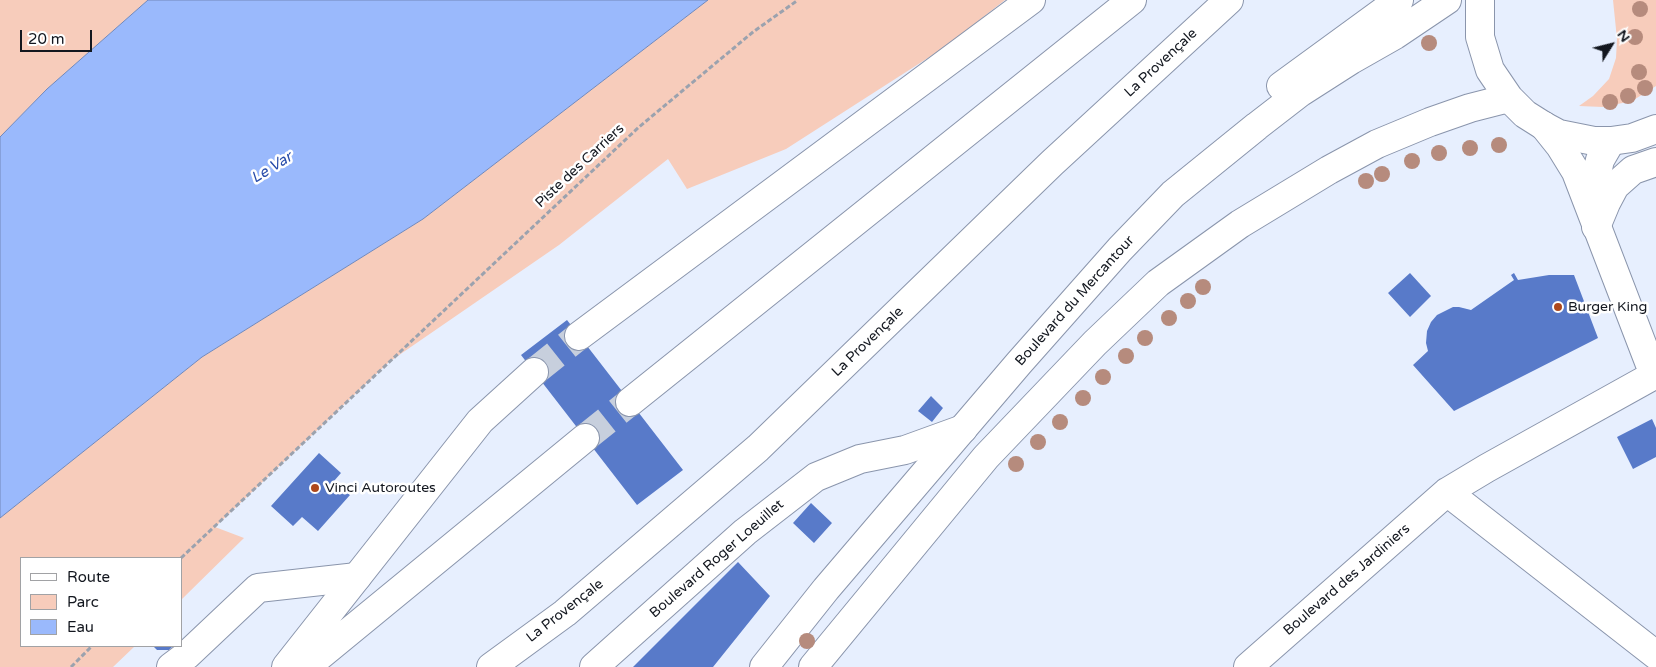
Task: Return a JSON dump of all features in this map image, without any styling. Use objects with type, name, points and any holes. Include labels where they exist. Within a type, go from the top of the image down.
[{"type":"main road","points":[[579,336],[1031,0]]},
{"type":"main road","points":[[630,402],[1132,0]]},
{"type":"main road","name":"La Provençale","points":[[491,667],[565,613],[758,448],[1052,164],[1229,0]]},
{"type":"main road","points":[[1173,194],[1282,85],[1399,0]]},
{"type":"main road","name":"Boulevard du Mercantour","points":[[764,667],[826,589],[963,429],[1120,250],[1173,194],[1301,92],[1395,35],[1447,0]]},
{"type":"main road","points":[[1480,0],[1480,37],[1490,70],[1509,98],[1525,114],[1560,134],[1594,141],[1632,138],[1656,129]]},
{"type":"main road","points":[[813,667],[986,457],[1075,363],[1158,283],[1240,224],[1369,149],[1430,122],[1470,108],[1509,98]]},
{"type":"main road","points":[[1544,126],[1560,146],[1576,172],[1655,374]]},
{"type":"main road","points":[[1596,227],[1596,177],[1600,160],[1611,141]]},
{"type":"main road","points":[[1596,227],[1606,202],[1616,186],[1633,170],[1656,162]]},
{"type":"main road","points":[[286,667],[480,421],[534,372]]},
{"type":"main road","name":"Boulevard des Jardiniers","points":[[1248,667],[1447,492],[1655,374]]},
{"type":"main road","name":"Boulevard Roger Loeuillet","points":[[594,667],[744,532],[816,477],[860,459],[905,450],[963,429]]},
{"type":"main road","points":[[306,667],[586,438]]},
{"type":"main road","points":[[1447,492],[1656,655]]},
{"type":"main road","points":[[171,667],[187,655],[258,588],[357,577]]},
{"type":"path","name":"Piste des Carriers","points":[[182,557],[639,127],[753,32],[798,0]]},
{"type":"path","points":[[71,667],[91,647]]},
{"type":"green space","points":[[0,0],[148,0],[47,89],[0,137]]},
{"type":"green space","points":[[708,0],[1005,0],[945,47],[786,149],[687,189],[668,159],[559,245],[389,362],[215,527],[244,538],[182,599],[182,557],[20,557],[20,647],[134,647],[113,667],[0,667],[0,518],[202,357],[423,219]]},
{"type":"green space","points":[[1613,0],[1656,0],[1656,86],[1632,101],[1603,107],[1579,106],[1593,96],[1609,79],[1616,58],[1617,39]]},
{"type":"water","name":"Le Var","points":[[148,0],[708,0],[423,219],[202,357],[0,518],[0,137],[47,89]]},
{"type":"building","points":[[1410,273],[1431,296],[1410,317],[1388,293]]},
{"type":"building","points":[[1514,273],[1518,280],[1549,275],[1574,275],[1598,338],[1454,411],[1413,365],[1428,351],[1426,343],[1427,331],[1437,315],[1453,307],[1471,310],[1514,280],[1511,275]]},
{"type":"building","points":[[567,320],[683,470],[637,505],[521,355]]},
{"type":"building","points":[[931,396],[943,408],[932,422],[918,411]]},
{"type":"building","points":[[1652,419],[1656,428],[1656,457],[1633,469],[1617,437]]},
{"type":"building","name":"Vinci Autoroutes","points":[[319,453],[341,473],[334,481],[350,495],[318,531],[302,517],[293,526],[271,506]]},
{"type":"building","points":[[811,503],[832,523],[814,543],[793,523]]},
{"type":"building","points":[[738,562],[770,596],[713,667],[633,667]]},
{"type":"building","points":[[154,647],[172,647],[169,650],[157,650]]},
{"type":"tunnel","points":[[534,372],[579,336]]},
{"type":"tunnel","points":[[585,438],[630,402]]},
{"type":"place","name":"Burger King","points":[[1558,307]]},
{"type":"place","name":"Vinci Autoroutes","points":[[315,488]]}]
